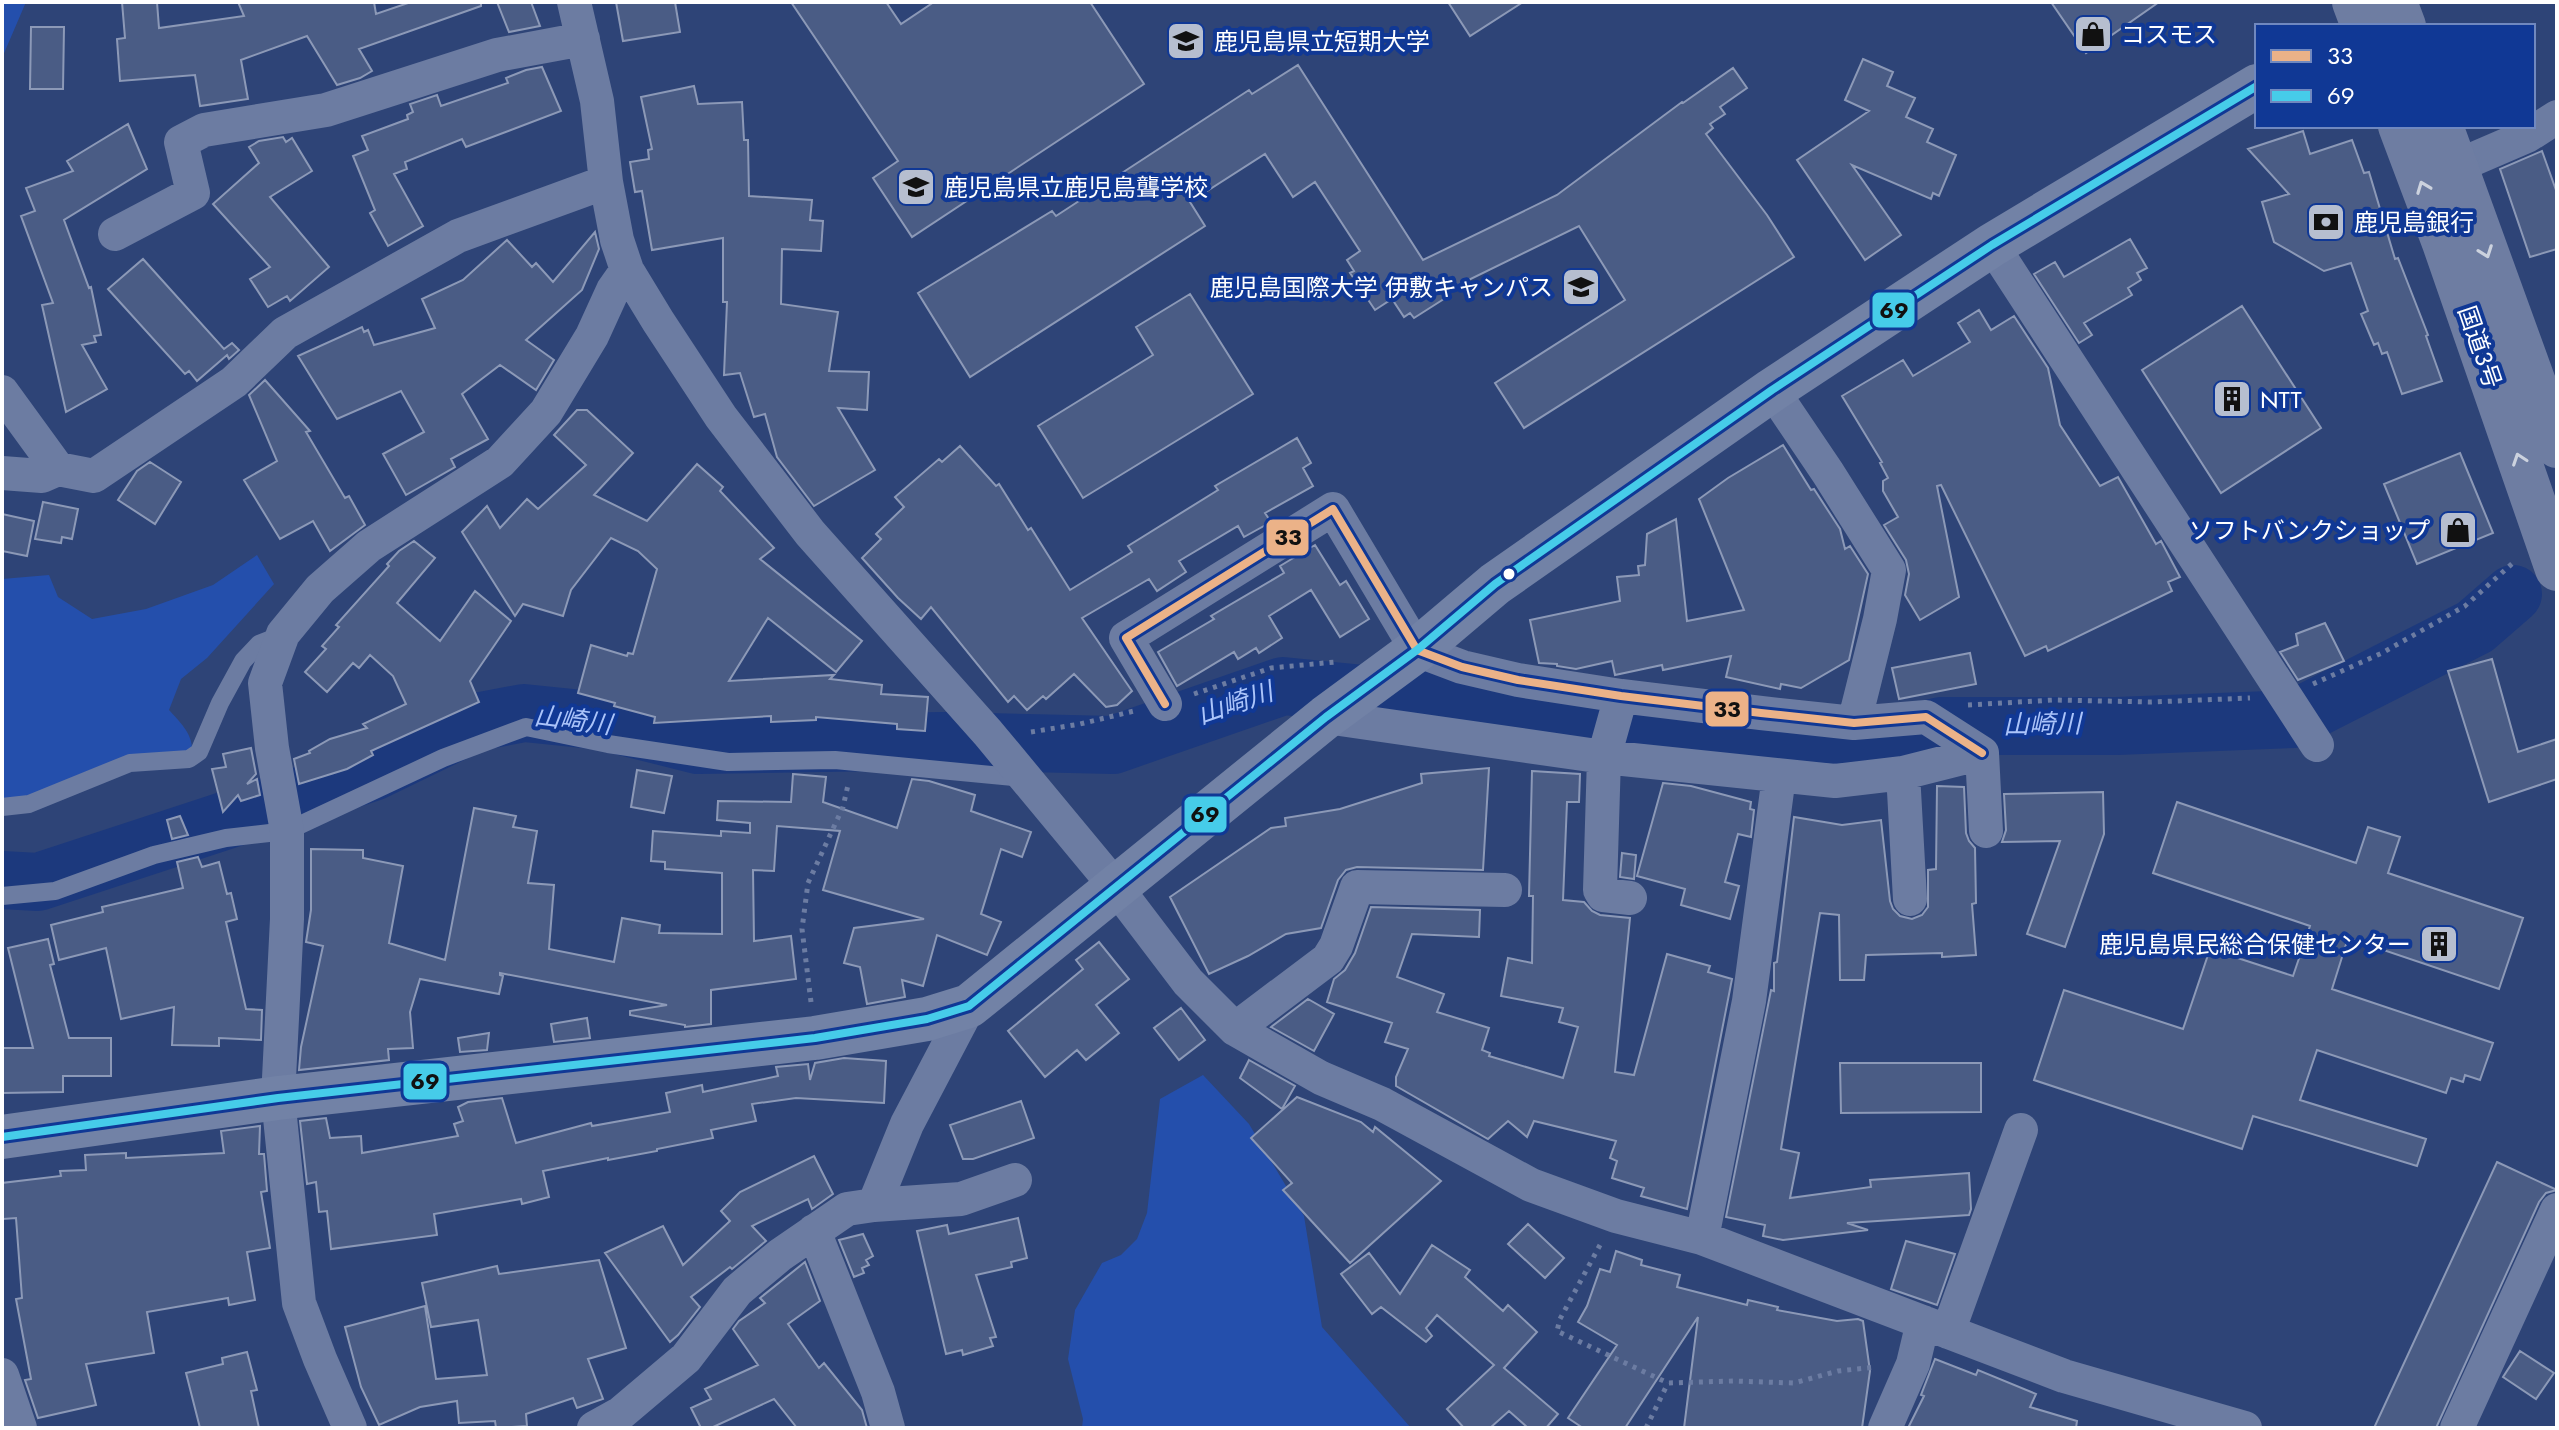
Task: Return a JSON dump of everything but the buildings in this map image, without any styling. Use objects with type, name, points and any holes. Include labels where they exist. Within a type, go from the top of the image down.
[{"type":"highway","points":[[2354,2],[2393,16]]},
{"type":"highway","name":"国道3号","points":[[2401,128],[2557,569]]},
{"type":"highway","name":"国道3号","points":[[2442,128],[2557,446]]},
{"type":"main road","points":[[2,1137],[278,1098],[815,1038],[927,1019],[969,1006],[1495,584],[1772,390],[1992,245],[2255,87]]},
{"type":"street","points":[[574,2],[597,101],[606,182],[617,240],[627,270],[721,417],[810,533],[1026,778],[1115,886],[1188,982],[1235,1029],[1321,1078],[1382,1104],[1531,1185],[1616,1216],[1702,1238],[2064,1376],[2224,1425]]},
{"type":"street","points":[[115,234],[193,193],[181,142],[204,130],[326,110],[497,55],[583,39]]},
{"type":"street","points":[[2455,167],[2527,136],[2557,117]]},
{"type":"street","points":[[2,473],[42,476],[58,469],[94,476],[234,382],[285,333],[298,325],[458,236],[606,182]]},
{"type":"street","points":[[1992,245],[2317,745]]},
{"type":"street","points":[[350,1428],[299,1303],[278,1098],[287,919],[287,831],[265,683],[283,634],[320,589],[369,546],[500,462],[546,412],[627,270]]},
{"type":"street","points":[[1772,390],[1889,570],[1854,723]]},
{"type":"street","points":[[2,392],[58,469]]},
{"type":"street","points":[[1165,704],[1126,638],[1333,509],[1409,656],[1490,674],[1621,696],[1854,723],[1926,717],[1982,753]]},
{"type":"street","points":[[1621,696],[1604,757],[1600,890],[1603,895],[1630,898]]},
{"type":"street","points":[[1330,714],[1604,757],[1835,781],[1903,773],[1982,753]]},
{"type":"street","points":[[1982,753],[1986,831]]},
{"type":"street","points":[[1903,773],[1910,899]]},
{"type":"street","points":[[1702,1238],[1749,1001],[1779,776]]},
{"type":"street","points":[[1235,1029],[1328,959],[1336,946],[1357,887],[1505,890]]},
{"type":"street","points":[[874,1205],[907,1124],[969,1006]]},
{"type":"street","points":[[1885,1428],[1913,1364],[1935,1327],[2021,1130]]},
{"type":"street","points":[[594,1428],[621,1413],[686,1358],[737,1291],[780,1255],[847,1209],[961,1199],[1015,1180]]},
{"type":"street","points":[[2457,1428],[2557,1210]]},
{"type":"street","points":[[814,1231],[878,1392],[888,1428]]},
{"type":"street","points":[[2,1375],[20,1428]]},
{"type":"lane","points":[[2,807],[29,804],[130,763],[189,759],[199,752],[220,703],[243,661],[259,644],[283,634]]},
{"type":"lane","points":[[2,896],[55,891],[154,855],[226,838],[287,831],[443,758],[526,727],[608,744],[728,762],[785,759],[853,761],[1026,778]]},
{"type":"path","points":[[815,1038],[802,929],[808,883],[843,807],[853,761]]},
{"type":"path","points":[[1616,1216],[1560,1319],[1557,1331],[1668,1383],[1794,1383],[1838,1371],[1913,1364]]},
{"type":"path","points":[[1646,1428],[1668,1383]]},
{"type":"shaded area","points":[[2,2],[26,2],[2,58]]},
{"type":"shaded area","points":[[257,555],[274,584],[207,658],[181,679],[169,710],[187,733],[192,749],[39,794],[2,800],[2,579],[49,575],[58,597],[92,619],[146,609],[213,585]]},
{"type":"shaded area","points":[[1203,1075],[1249,1124],[1304,1216],[1322,1327],[1411,1428],[1082,1428],[1083,1419],[1068,1359],[1075,1310],[1102,1263],[1121,1255],[1137,1239],[1147,1213],[1160,1099]]},
{"type":"waterway","name":"山崎川","points":[[2,880],[38,882],[373,772],[476,722],[524,713],[602,721],[698,745],[943,741],[1113,745],[1283,686],[1574,715],[1836,750],[1941,726],[2117,726],[2294,719],[2475,627],[2513,594]]},
{"type":"transit line","name":"69","points":[[2,1137],[278,1098],[815,1038],[927,1019],[969,1006],[1326,717],[1417,650],[1495,584],[1772,390],[1992,245],[2255,87]]},
{"type":"transit line","name":"33","points":[[1165,704],[1126,638],[1333,509],[1417,650],[1462,667],[1518,680],[1621,696],[1761,713],[1854,723],[1926,717],[1982,753]]},
{"type":"place","name":"コスモス","points":[[2093,34]]},
{"type":"place","name":"鹿児島県立短期大学","points":[[1186,41]]},
{"type":"place","name":"鹿児島県立鹿児島聾学校","points":[[916,187]]},
{"type":"place","name":"鹿児島銀行","points":[[2326,222]]},
{"type":"place","name":"鹿児島国際大学 伊敷キャンパス","points":[[1581,287]]},
{"type":"place","name":"NTT","points":[[2232,399]]},
{"type":"place","name":"ソフトバンクショップ","points":[[2458,530]]},
{"type":"place","name":"鹿児島県民総合保健センター","points":[[2439,944]]}]
